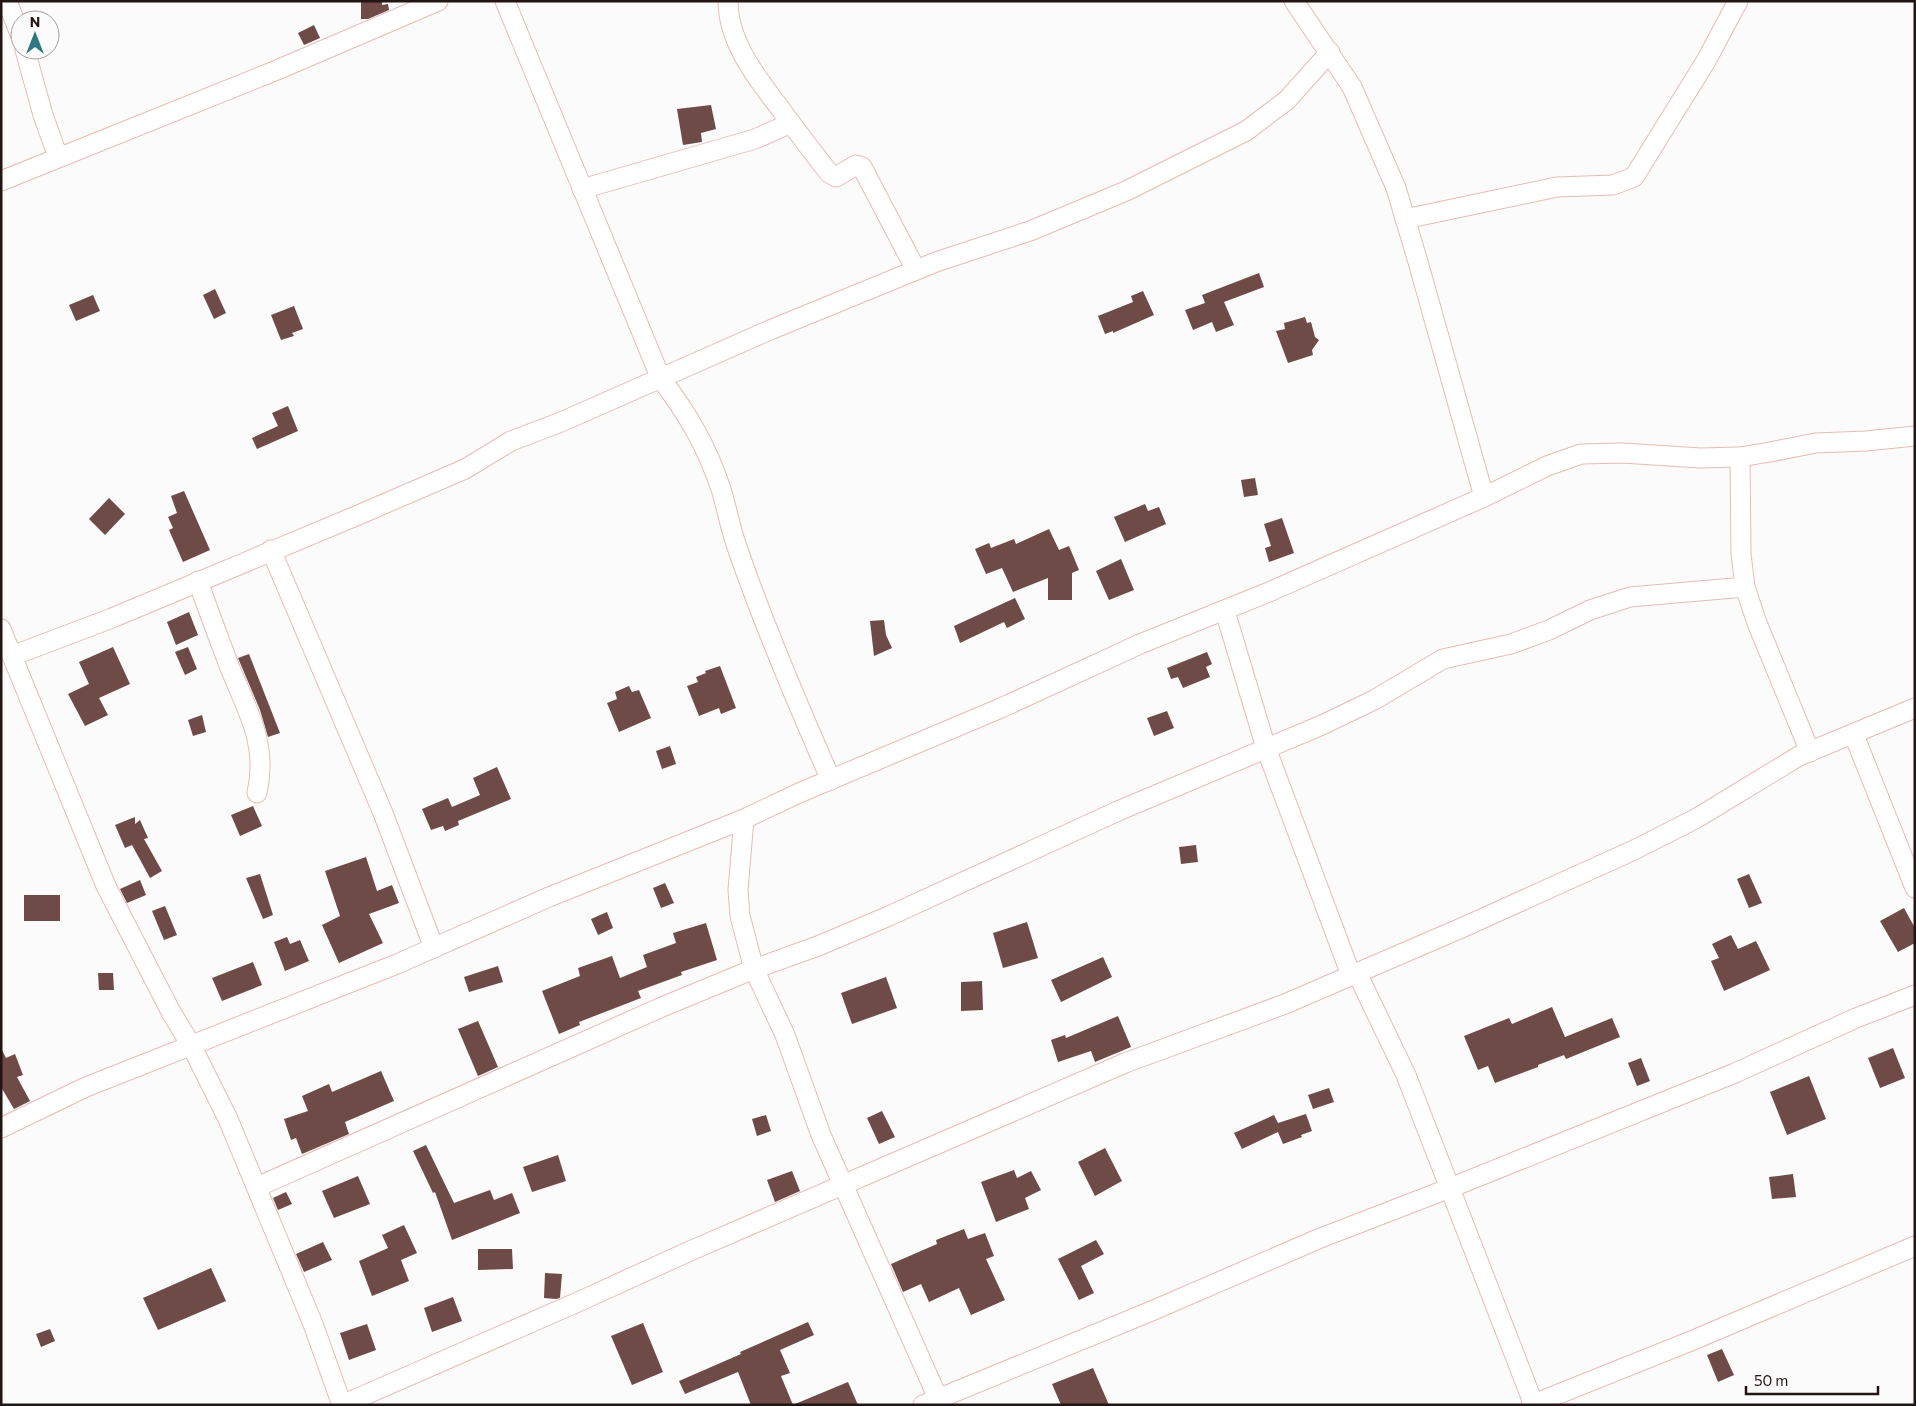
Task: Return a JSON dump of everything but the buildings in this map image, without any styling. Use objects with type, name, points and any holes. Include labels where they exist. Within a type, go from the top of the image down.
[{"type":"street","points":[[1,181],[277,70],[438,1]]},
{"type":"street","points":[[504,1],[661,379],[685,410],[699,435],[721,488],[736,546],[770,639],[831,780]]},
{"type":"street","points":[[728,1],[736,38],[747,64],[832,176],[836,177],[856,165],[862,167],[916,270]]},
{"type":"street","points":[[1294,1],[1352,87],[1396,188],[1484,497]]},
{"type":"street","points":[[1405,219],[1557,187],[1613,185],[1634,177],[1706,61],[1738,1]]},
{"type":"street","points":[[12,656],[112,618],[356,516],[464,469],[511,441],[561,422],[770,330],[916,270],[1030,231],[1126,191],[1246,131],[1287,100],[1330,52]]},
{"type":"street","points":[[28,60],[43,115],[58,157]]},
{"type":"street","points":[[582,189],[755,139],[791,123]]},
{"type":"street","points":[[1,1128],[86,1088],[434,948],[549,896],[744,819],[1001,708],[1140,644],[1225,611],[1484,497],[1547,466],[1581,454],[1622,453],[1700,458],[1740,456],[1770,452],[1816,442],[1866,441],[1915,436]]},
{"type":"street","points":[[1740,456],[1742,554],[1746,587],[1756,624],[1810,752]]},
{"type":"street","points":[[271,550],[383,813],[434,948]]},
{"type":"street","points":[[198,581],[230,667],[255,726],[260,754],[260,776],[257,793]]},
{"type":"street","points":[[257,1188],[662,1007],[889,916],[1118,811],[1322,725],[1374,700],[1443,659],[1511,644],[1549,630],[1590,610],[1630,597],[1746,587]]},
{"type":"street","points":[[1225,611],[1266,748],[1354,974],[1406,1076],[1533,1404],[1691,1341],[1915,1246]]},
{"type":"street","points":[[1,629],[106,886],[171,1012],[191,1045],[228,1119],[314,1324],[342,1405],[690,1251],[1125,1063],[1285,1004],[1634,850],[1697,818],[1799,756],[1854,735],[1915,708]]},
{"type":"street","points":[[1854,735],[1915,888]]},
{"type":"street","points":[[744,819],[738,890],[740,916],[754,969],[785,1035],[821,1134],[845,1185],[934,1402],[1318,1239],[1735,1073],[1856,1018],[1915,995]]}]
